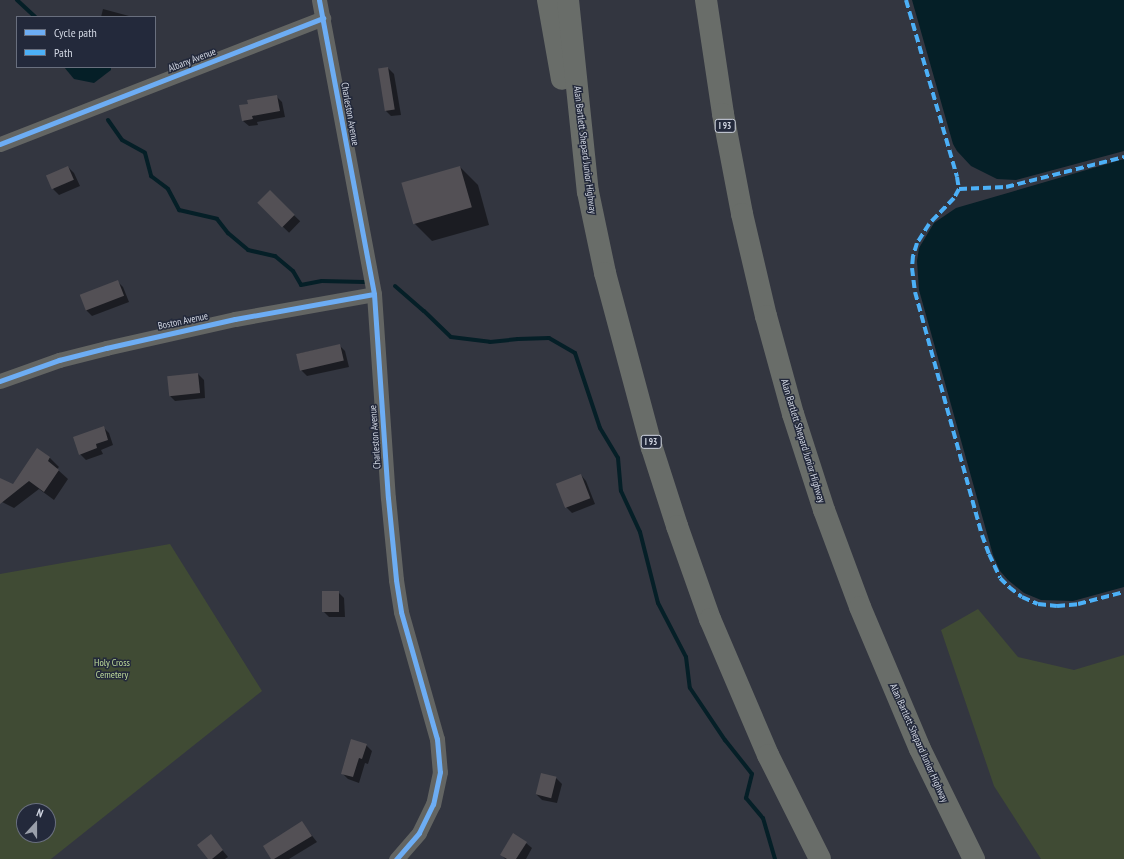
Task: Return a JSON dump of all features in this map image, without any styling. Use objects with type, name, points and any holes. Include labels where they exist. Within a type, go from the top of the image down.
[{"type":"highway","points":[[548,0],[569,115],[588,192]]},
{"type":"highway","name":"Alan Bartlett Shepard Junior Highway","points":[[568,0],[588,192],[604,273],[652,448],[677,526],[710,619],[768,755],[820,859]]},
{"type":"highway","name":"Alan Bartlett Shepard Junior Highway","points":[[706,0],[723,114],[742,214],[766,316],[793,414],[824,510],[862,614],[920,749],[974,859]]},
{"type":"street","name":"Charleston Avenue","points":[[319,0],[374,294],[396,580],[401,612],[437,739],[440,772],[433,804],[419,833],[396,859]]},
{"type":"street","name":"Albany Avenue","points":[[0,144],[323,18]]},
{"type":"street","name":"Boston Avenue","points":[[0,381],[59,360],[106,348],[235,319],[374,294]]},
{"type":"green space","name":"Holy Cross Cemetery","points":[[170,544],[262,691],[51,859],[0,859],[0,574]]},
{"type":"green space","points":[[978,609],[1018,657],[1074,670],[1124,655],[1124,859],[1041,859],[994,786],[941,630]]},
{"type":"water","points":[[912,0],[1124,0],[1124,151],[1016,180],[997,179],[971,166],[957,151],[953,144]]},
{"type":"water","points":[[65,68],[111,68],[111,70],[94,83],[74,79]]},
{"type":"water","points":[[1124,159],[1124,587],[1073,601],[1041,600],[1024,593],[1008,580],[1000,571],[993,555],[919,290],[917,261],[919,248],[934,223],[956,208]]},
{"type":"building","points":[[388,67],[395,109],[385,111],[378,69]]},
{"type":"building","points":[[277,95],[280,111],[252,116],[253,119],[242,121],[239,105],[248,104],[247,100]]},
{"type":"building","points":[[68,166],[74,180],[52,189],[46,175]]},
{"type":"building","points":[[460,166],[472,207],[413,224],[401,183]]},
{"type":"building","points":[[270,190],[295,215],[282,227],[257,203]]},
{"type":"building","points":[[118,280],[124,296],[86,311],[80,295]]},
{"type":"building","points":[[340,344],[344,361],[300,371],[296,354]]},
{"type":"building","points":[[198,373],[200,393],[169,396],[167,376]]},
{"type":"building","points":[[104,426],[108,440],[96,444],[97,448],[79,455],[73,437]]},
{"type":"building","points":[[37,448],[50,457],[48,461],[59,470],[44,492],[29,481],[0,504],[0,478],[13,484]]},
{"type":"building","points":[[581,474],[590,498],[565,508],[556,484]]},
{"type":"building","points":[[322,591],[339,591],[339,612],[322,612]]},
{"type":"building","points":[[351,739],[367,744],[362,759],[359,758],[353,777],[341,774]]},
{"type":"building","points":[[541,773],[557,777],[551,798],[536,794]]},
{"type":"building","points":[[302,821],[312,836],[274,859],[271,859],[263,846]]},
{"type":"building","points":[[513,833],[527,842],[516,859],[507,859],[500,855]]},
{"type":"building","points":[[211,834],[223,850],[212,859],[208,859],[197,845]]},
{"type":"waterway","points":[[17,0],[34,16]]},
{"type":"waterway","points":[[108,120],[122,140],[145,153],[151,176],[168,189],[179,210],[217,219],[228,233],[248,250],[275,256],[293,271],[301,285],[322,281],[364,282]]},
{"type":"waterway","points":[[395,286],[451,337],[490,342],[549,338],[575,353],[600,428],[618,458],[621,491],[640,532],[658,603],[686,657],[690,688],[725,740],[752,774],[746,798],[763,818],[775,859]]},
{"type":"marked path","points":[[906,0],[957,177],[959,189],[954,198],[929,224],[917,243],[913,256],[912,268],[915,292],[982,535],[1000,578],[1022,597],[1038,604],[1057,606],[1078,604],[1124,592]]},
{"type":"marked path","points":[[959,189],[1006,187],[1124,157]]},
{"type":"cycle path","points":[[319,0],[374,294],[388,498],[396,580],[401,612],[437,739],[440,772],[433,804],[419,833],[396,859]]},
{"type":"cycle path","points":[[0,144],[323,18]]},
{"type":"cycle path","points":[[0,381],[59,360],[106,348],[235,319],[374,294]]}]
